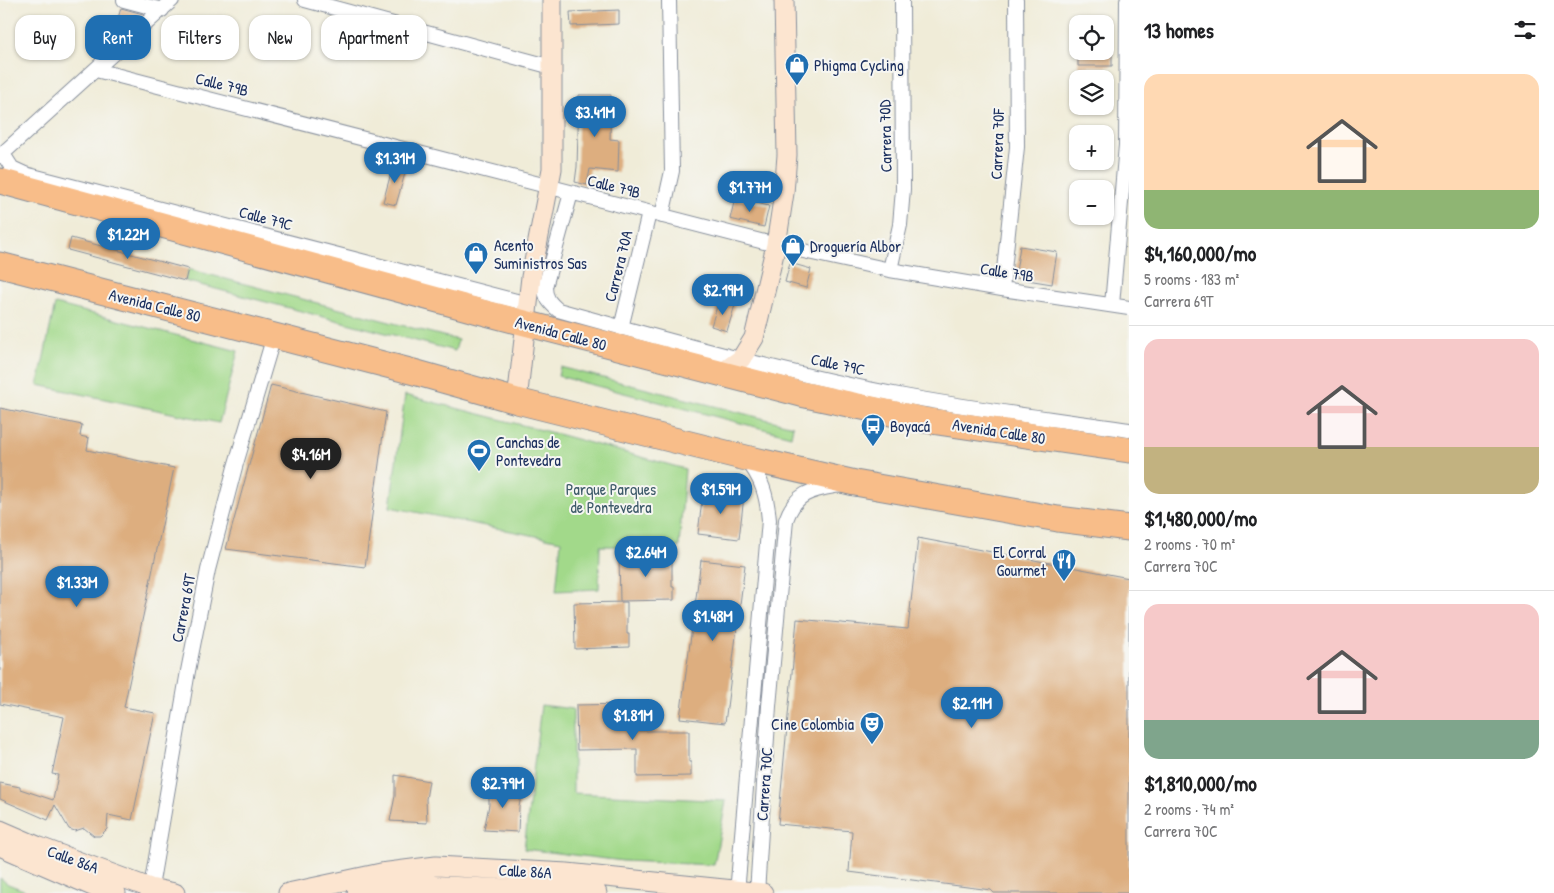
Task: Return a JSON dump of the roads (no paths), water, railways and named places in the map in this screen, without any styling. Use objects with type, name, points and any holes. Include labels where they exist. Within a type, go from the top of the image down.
[{"type":"highway","name":"Avenida Calle 80","points":[[0,181],[527,314],[720,374],[801,394],[924,420],[1129,450]]},
{"type":"highway","name":"Avenida Calle 80","points":[[0,265],[517,401],[746,458],[855,483],[1058,519],[1129,528]]},
{"type":"street","points":[[124,0],[162,10]]},
{"type":"street","points":[[1,155],[172,0]]},
{"type":"street","points":[[305,0],[552,67]]},
{"type":"street","points":[[517,401],[531,277],[550,188],[553,150],[552,0]]},
{"type":"street","name":"Carrera 70A","points":[[621,328],[656,214],[672,171],[669,0]]},
{"type":"street","points":[[720,374],[741,359],[754,338],[776,245],[784,194],[787,155],[784,0]]},
{"type":"street","name":"Carrera 70D","points":[[890,270],[900,225],[903,189],[902,0]]},
{"type":"street","name":"Carrera 70F","points":[[1002,289],[1016,148],[1016,0]]},
{"type":"street","points":[[1112,305],[1126,145],[1127,0]]},
{"type":"street","name":"Calle 79B","points":[[96,70],[776,245],[890,270],[1129,308]]},
{"type":"street","name":"Calle 79C","points":[[1,155],[12,168],[25,174],[527,314]]},
{"type":"street","name":"Calle 79C","points":[[571,193],[545,287],[548,301],[558,310],[741,359],[904,396],[1129,430]]},
{"type":"street","name":"Carrera 69T","points":[[150,890],[208,570],[235,467],[274,336]]},
{"type":"street","name":"Carrera 70C","points":[[738,891],[770,520],[763,484],[756,470],[746,458]]},
{"type":"street","name":"Carrera 70C","points":[[759,893],[769,706],[786,520],[793,502],[801,497],[818,490],[855,483]]},
{"type":"street","name":"Calle 86A","points":[[0,830],[150,890],[176,893]]},
{"type":"street","name":"Calle 86A","points":[[0,846],[97,888],[116,893]]},
{"type":"street","name":"Calle 86A","points":[[288,893],[381,872],[436,866],[567,873],[759,893]]},
{"type":"street","name":"Calle 86A","points":[[357,893],[383,887],[423,885],[597,893]]},
{"type":"place","name":"Phigma Cycling","points":[[797,86]]},
{"type":"place","name":"Droguería Albor","points":[[793,267]]},
{"type":"place","name":"Acento Suministros Sas","points":[[476,275]]},
{"type":"place","name":"Boyacá","points":[[873,447]]},
{"type":"place","name":"Canchas de Pontevedra","points":[[479,472]]},
{"type":"place","name":"El Corral Gourmet","points":[[1064,582]]},
{"type":"place","name":"Cine Colombia","points":[[872,745]]},
{"type":"park label","name":"Parque Parques de Pontevedra","points":[[611,498]]}]
